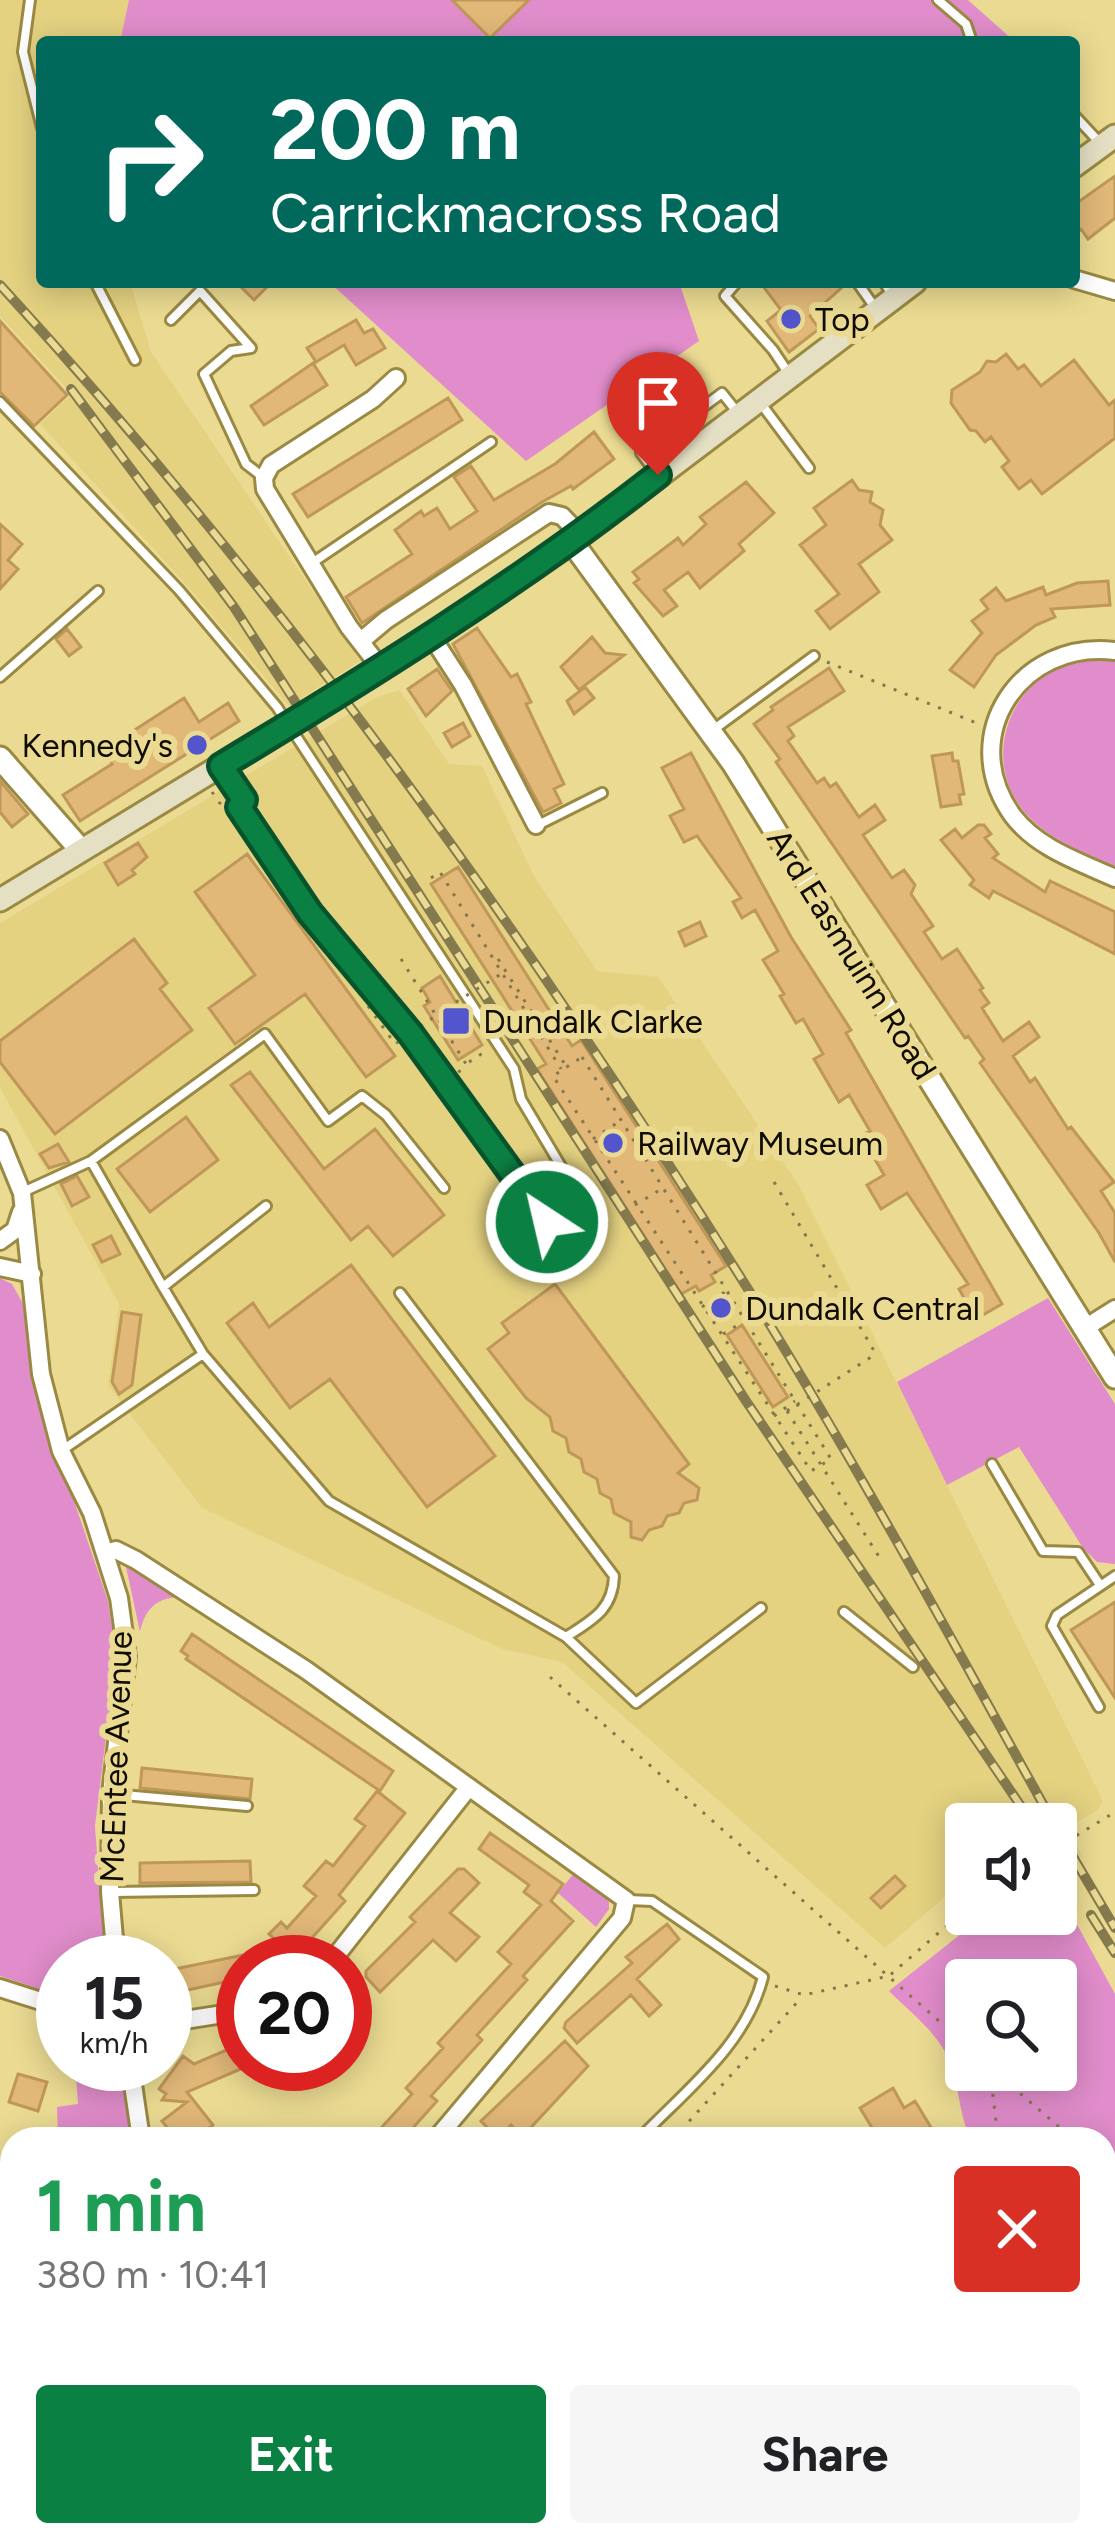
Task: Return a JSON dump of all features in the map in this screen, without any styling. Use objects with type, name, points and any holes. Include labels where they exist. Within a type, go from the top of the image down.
[{"type":"main road","points":[[1080,162],[1109,140]]},
{"type":"main road","points":[[0,900],[432,637],[576,539],[790,376],[885,296]]},
{"type":"street","points":[[1080,281],[1115,291]]},
{"type":"street","points":[[378,668],[265,489],[264,478],[271,465],[373,399],[396,378]]},
{"type":"street","points":[[361,641],[549,513],[562,516],[576,539]]},
{"type":"street","name":"Ard Easmuinn Road","points":[[576,539],[712,731],[1115,1377]]},
{"type":"street","points":[[432,637],[463,685],[536,825]]},
{"type":"street","points":[[1115,651],[1046,661],[1008,694],[989,751],[995,783],[1013,815],[1037,840],[1115,878]]},
{"type":"street","points":[[0,758],[80,849]]},
{"type":"street","name":"McEntee Avenue","points":[[0,1139],[22,1199],[40,1374],[61,1451],[92,1513],[119,1598],[127,1658],[111,1794],[114,1935]]},
{"type":"street","points":[[0,1241],[15,1230],[22,1199]]},
{"type":"street","points":[[0,1267],[32,1274]]},
{"type":"street","points":[[1085,1328],[1115,1309]]},
{"type":"street","points":[[105,1553],[116,1550],[306,1670],[626,1900],[622,1918],[446,2127]]},
{"type":"street","points":[[352,1935],[469,1786]]},
{"type":"street","points":[[0,1988],[36,1999]]},
{"type":"street","points":[[134,2091],[139,2127]]},
{"type":"lane","points":[[30,0],[23,52],[36,104]]},
{"type":"lane","points":[[938,0],[966,25],[970,36]]},
{"type":"lane","points":[[1080,119],[1109,140]]},
{"type":"lane","points":[[98,288],[135,360]]},
{"type":"lane","points":[[732,288],[725,296],[790,376]]},
{"type":"lane","points":[[171,320],[200,290],[251,347],[231,351],[204,374],[246,464],[264,478]]},
{"type":"lane","points":[[758,400],[809,468]]},
{"type":"lane","points":[[0,402],[179,590],[277,707],[514,1069],[521,1099],[581,1200],[547,1222],[410,1033],[310,913],[239,807],[244,800],[221,766]]},
{"type":"lane","points":[[310,564],[491,442]]},
{"type":"lane","points":[[0,677],[98,591]]},
{"type":"lane","points":[[712,731],[814,656]]},
{"type":"lane","points":[[536,825],[602,793]]},
{"type":"lane","points":[[22,1199],[91,1161],[265,1034],[328,1120],[362,1096],[386,1114],[444,1188]]},
{"type":"lane","points":[[91,1161],[203,1354],[329,1501],[566,1637],[635,1703],[761,1608]]},
{"type":"lane","points":[[541,1211],[576,1190]]},
{"type":"lane","points":[[163,1287],[266,1207]]},
{"type":"lane","points":[[400,1293],[614,1576],[610,1602],[566,1637]]},
{"type":"lane","points":[[61,1451],[203,1354]]},
{"type":"lane","points":[[992,1464],[1043,1551],[1078,1552],[1100,1585]]},
{"type":"lane","points":[[1099,1707],[1052,1626],[1057,1615],[1115,1576]]},
{"type":"lane","points":[[844,1612],[913,1666]]},
{"type":"lane","points":[[111,1794],[248,1806]]},
{"type":"lane","points":[[110,1892],[254,1890]]},
{"type":"lane","points":[[626,1900],[652,1901],[763,1977],[740,2034],[651,2127]]},
{"type":"path","points":[[814,656],[993,730]]},
{"type":"path","points":[[431,878],[440,872],[565,1069]]},
{"type":"path","points":[[401,959],[466,1064]]},
{"type":"path","points":[[498,959],[565,1069]]},
{"type":"path","points":[[456,1003],[506,971]]},
{"type":"path","points":[[459,1081],[460,1068],[498,1044]]},
{"type":"path","points":[[585,1056],[831,1459],[811,1471],[773,1416],[553,1076],[565,1069],[585,1056]]},
{"type":"path","points":[[593,1139],[622,1120]]},
{"type":"path","points":[[774,1182],[876,1354],[787,1411],[883,1562]]},
{"type":"path","points":[[635,1205],[664,1187]]},
{"type":"path","points":[[702,1307],[729,1289]]},
{"type":"path","points":[[721,1335],[747,1319]]},
{"type":"path","points":[[773,1416],[796,1400]]},
{"type":"path","points":[[550,1677],[945,2026]]},
{"type":"path","points":[[1077,1835],[1115,1812]]},
{"type":"path","points":[[763,1977],[803,1995],[889,1976],[945,1927]]},
{"type":"path","points":[[684,2127],[803,1995]]},
{"type":"path","points":[[994,2091],[997,2127]]},
{"type":"path","points":[[1017,2091],[1059,2127]]},
{"type":"shaded area","points":[[0,0],[129,0],[121,36],[36,36],[36,288],[132,288],[151,352],[360,661],[289,706],[40,424],[72,394],[0,316]]},
{"type":"shaded area","points":[[129,0],[968,0],[1008,36],[121,36]]},
{"type":"shaded area","points":[[336,288],[681,288],[699,341],[526,461]]},
{"type":"shaded area","points":[[1115,658],[1115,867],[1060,841],[1035,823],[1016,800],[1003,760],[1010,720],[1033,685],[1069,663]]},
{"type":"shaded area","points":[[400,690],[449,764],[482,766],[534,876],[597,971],[658,977],[800,1187],[1103,1801],[1098,1810],[1077,1822],[1077,1803],[945,1803],[945,1897],[885,1948],[562,1662],[502,1649],[202,1508],[108,1385],[119,1304],[0,1088],[0,923],[377,697]]},
{"type":"shaded area","points":[[0,1278],[12,1284],[25,1307],[36,1389],[108,1601],[116,1656],[95,1826],[103,1935],[36,1935],[36,1988],[0,1976]]},
{"type":"shaded area","points":[[1048,1298],[1115,1404],[1115,1564],[1097,1562],[1083,1548],[1019,1447],[947,1485],[897,1382]]},
{"type":"shaded area","points":[[130,1563],[179,1597],[152,1607],[140,1632],[126,1567]]},
{"type":"shaded area","points":[[575,1872],[609,1901],[596,1927],[558,1893]]},
{"type":"shaded area","points":[[1077,1924],[1115,1994],[1115,2127],[967,2127],[957,2091],[1077,2091],[1077,1959],[945,1959],[945,2054],[889,1991],[960,1935],[1077,1935]]},
{"type":"shaded area","points":[[77,2091],[125,2091],[130,2127],[58,2127],[57,2107],[78,2104]]},
{"type":"building","points":[[452,0],[529,0],[492,36]]},
{"type":"building","points":[[1115,176],[1115,218],[1088,239],[1080,230],[1080,201]]},
{"type":"building","points":[[242,288],[266,288],[254,300]]},
{"type":"building","name":"Top","points":[[764,288],[841,288],[810,316],[819,329],[789,352],[767,321],[781,310]]},
{"type":"building","points":[[356,320],[364,333],[373,329],[385,348],[356,365],[344,345],[316,362],[307,348]]},
{"type":"building","points":[[0,321],[67,395],[34,426],[0,392]]},
{"type":"building","points":[[1006,354],[1018,369],[1024,365],[1041,386],[1074,360],[1109,405],[1115,400],[1115,438],[1042,494],[1031,480],[1019,489],[1002,467],[1009,461],[991,437],[985,442],[970,430],[951,403],[952,390],[980,372],[987,361],[996,362]]},
{"type":"building","points":[[681,362],[700,389],[689,396],[695,403],[649,437],[664,424],[649,397],[662,388],[657,379]]},
{"type":"building","points":[[313,363],[327,385],[264,425],[251,406]]},
{"type":"building","points":[[448,398],[462,420],[308,517],[293,494]]},
{"type":"building","points":[[594,432],[614,459],[362,623],[346,597],[412,554],[395,530],[421,511],[424,516],[437,508],[450,529],[477,511],[454,477],[471,466],[494,500],[555,464]]},
{"type":"building","points":[[852,480],[859,490],[872,492],[870,502],[883,510],[880,525],[892,540],[859,564],[879,592],[830,629],[816,611],[839,594],[800,545],[826,525],[814,508]]},
{"type":"building","points":[[746,482],[774,513],[739,544],[744,551],[700,588],[688,572],[664,590],[677,606],[663,616],[634,583],[639,579],[633,572],[678,538],[683,545],[706,524],[700,517]]},
{"type":"building","points":[[0,524],[22,544],[8,560],[18,569],[0,589]]},
{"type":"building","points":[[1108,581],[1110,605],[1051,609],[1055,617],[996,655],[974,687],[950,670],[982,633],[972,621],[988,609],[981,600],[996,588],[1006,601],[1043,587],[1046,595],[1077,583]]},
{"type":"building","points":[[477,628],[511,677],[517,674],[564,784],[554,789],[561,803],[543,812],[453,644]]},
{"type":"building","points":[[67,629],[81,647],[69,656],[56,639]]},
{"type":"building","points":[[592,637],[605,653],[624,655],[579,690],[561,667]]},
{"type":"building","points":[[829,668],[844,691],[788,727],[794,736],[788,741],[817,783],[824,778],[830,787],[836,783],[859,817],[875,805],[885,820],[863,835],[892,878],[904,870],[915,885],[911,894],[933,926],[924,932],[942,959],[957,949],[983,988],[989,1003],[982,1008],[1003,1041],[1029,1022],[1039,1037],[1013,1056],[1114,1182],[1101,1191],[1115,1213],[1115,1262],[980,1063],[984,1059],[965,1038],[754,724]]},
{"type":"building","points":[[437,669],[452,691],[426,716],[408,689]]},
{"type":"building","points":[[585,687],[594,698],[574,714],[567,701]]},
{"type":"building","points":[[184,698],[199,722],[228,703],[239,721],[80,821],[63,795],[112,764],[104,752],[116,742]]},
{"type":"building","points":[[463,723],[470,736],[452,747],[444,733]]},
{"type":"building","points":[[691,753],[1002,1304],[976,1319],[959,1289],[968,1284],[907,1193],[881,1209],[867,1185],[884,1175],[861,1135],[870,1131],[849,1095],[839,1102],[814,1059],[823,1054],[803,1019],[796,1023],[780,996],[784,994],[763,960],[778,951],[755,910],[742,918],[733,902],[741,898],[697,836],[684,842],[670,816],[684,809],[662,768]]},
{"type":"building","points":[[952,753],[964,794],[959,795],[961,804],[941,807],[932,756]]},
{"type":"building","points":[[0,781],[28,814],[12,827],[0,812]]},
{"type":"building","points":[[978,825],[991,834],[985,838],[998,854],[993,858],[1045,892],[1050,881],[1115,912],[1115,954],[993,891],[989,898],[970,885],[974,880],[941,840],[955,829],[962,838]]},
{"type":"building","points":[[138,843],[147,857],[132,870],[135,874],[118,885],[105,863]]},
{"type":"building","points":[[247,854],[395,1056],[366,1077],[305,994],[235,1044],[209,1008],[255,975],[195,892]]},
{"type":"building","points":[[458,867],[572,1046],[581,1040],[726,1266],[711,1275],[715,1282],[681,1294],[537,1069],[546,1064],[431,884]]},
{"type":"building","points":[[700,922],[706,936],[685,946],[679,932]]},
{"type":"building","points":[[134,939],[167,983],[160,989],[192,1030],[55,1134],[0,1062],[0,1041]]},
{"type":"building","points":[[440,976],[482,1045],[458,1060],[424,1006],[430,1002],[422,988]]},
{"type":"building","points":[[250,1072],[324,1169],[375,1129],[444,1215],[393,1256],[368,1226],[351,1240],[231,1085]]},
{"type":"building","points":[[186,1117],[218,1160],[150,1212],[117,1169]]},
{"type":"building","points":[[58,1144],[69,1162],[49,1168],[40,1154]]},
{"type":"building","points":[[77,1176],[89,1197],[72,1206],[61,1184]]},
{"type":"building","points":[[111,1236],[120,1254],[102,1262],[93,1245]]},
{"type":"building","points":[[351,1265],[495,1456],[427,1507],[330,1379],[290,1408],[227,1323],[253,1303],[269,1327]]},
{"type":"building","points":[[555,1284],[689,1464],[678,1473],[699,1488],[697,1500],[684,1503],[679,1513],[667,1516],[662,1526],[649,1530],[642,1540],[631,1537],[631,1522],[614,1513],[597,1479],[584,1472],[581,1459],[569,1452],[566,1438],[553,1431],[550,1417],[526,1398],[488,1349],[509,1333],[502,1323]]},
{"type":"building","points":[[122,1312],[141,1315],[132,1385],[119,1394],[112,1382]]},
{"type":"building","points":[[742,1325],[788,1397],[773,1407],[727,1335]]},
{"type":"building","points":[[1115,1602],[1115,1698],[1071,1630]]},
{"type":"building","points":[[192,1634],[393,1771],[380,1791],[186,1659],[181,1651]]},
{"type":"building","points":[[142,1768],[252,1779],[250,1799],[140,1788]]},
{"type":"building","points":[[377,1791],[405,1813],[339,1895],[345,1901],[315,1935],[270,1935],[281,1922],[287,1928],[316,1896],[304,1886],[326,1861],[333,1866],[365,1826],[355,1819]]},
{"type":"building","points":[[490,1833],[563,1884],[551,1901],[573,1921],[477,2035],[482,2040],[431,2096],[437,2101],[414,2127],[382,2127],[412,2094],[406,2088],[443,2048],[438,2043],[511,1964],[498,1952],[541,1905],[524,1892],[529,1885],[479,1849]]},
{"type":"building","points":[[250,1861],[251,1882],[140,1883],[140,1863]]},
{"type":"building","points":[[458,1869],[479,1883],[450,1913],[479,1937],[456,1961],[433,1940],[380,1992],[372,1983],[372,1965],[415,1922],[410,1917]]},
{"type":"building","points":[[895,1876],[905,1886],[881,1908],[871,1898]]},
{"type":"building","points":[[667,1924],[679,1939],[637,1979],[661,2005],[649,2016],[631,1995],[577,2043],[564,2028],[566,2022],[632,1963],[626,1957]]},
{"type":"building","points":[[216,1961],[216,1984],[192,1989],[192,1965]]},
{"type":"building","points":[[565,2041],[588,2066],[531,2127],[487,2127],[481,2121]]},
{"type":"building","points":[[216,2055],[216,2080],[192,2090],[192,2063]]},
{"type":"building","points":[[18,2074],[36,2079],[36,2091],[44,2091],[38,2111],[9,2102]]},
{"type":"building","points":[[893,2088],[904,2108],[915,2101],[931,2127],[872,2127],[860,2108]]},
{"type":"building","points":[[162,2091],[189,2091],[213,2125],[167,2127],[162,2121],[187,2102],[162,2100],[166,2094]]},
{"type":"railway","points":[[0,285],[207,524],[306,649],[584,1036],[795,1366],[1042,1803]]},
{"type":"railway","points":[[71,389],[234,607],[746,1401],[1019,1803]]},
{"type":"railway","points":[[1077,1864],[1115,1928]]},
{"type":"railway","points":[[1091,1915],[1115,1953]]},
{"type":"place","name":"Top","points":[[791,319]]},
{"type":"place","name":"Kennedy's","points":[[197,745]]},
{"type":"place","name":"Dundalk Clarke","points":[[456,1021]]},
{"type":"place","name":"Railway Museum","points":[[613,1143]]},
{"type":"place","name":"Dundalk Central","points":[[721,1308]]},
{"type":"route","points":[[547,1222],[410,1033],[310,913],[239,807],[244,800],[221,766],[432,637],[572,542],[658,475]]}]
